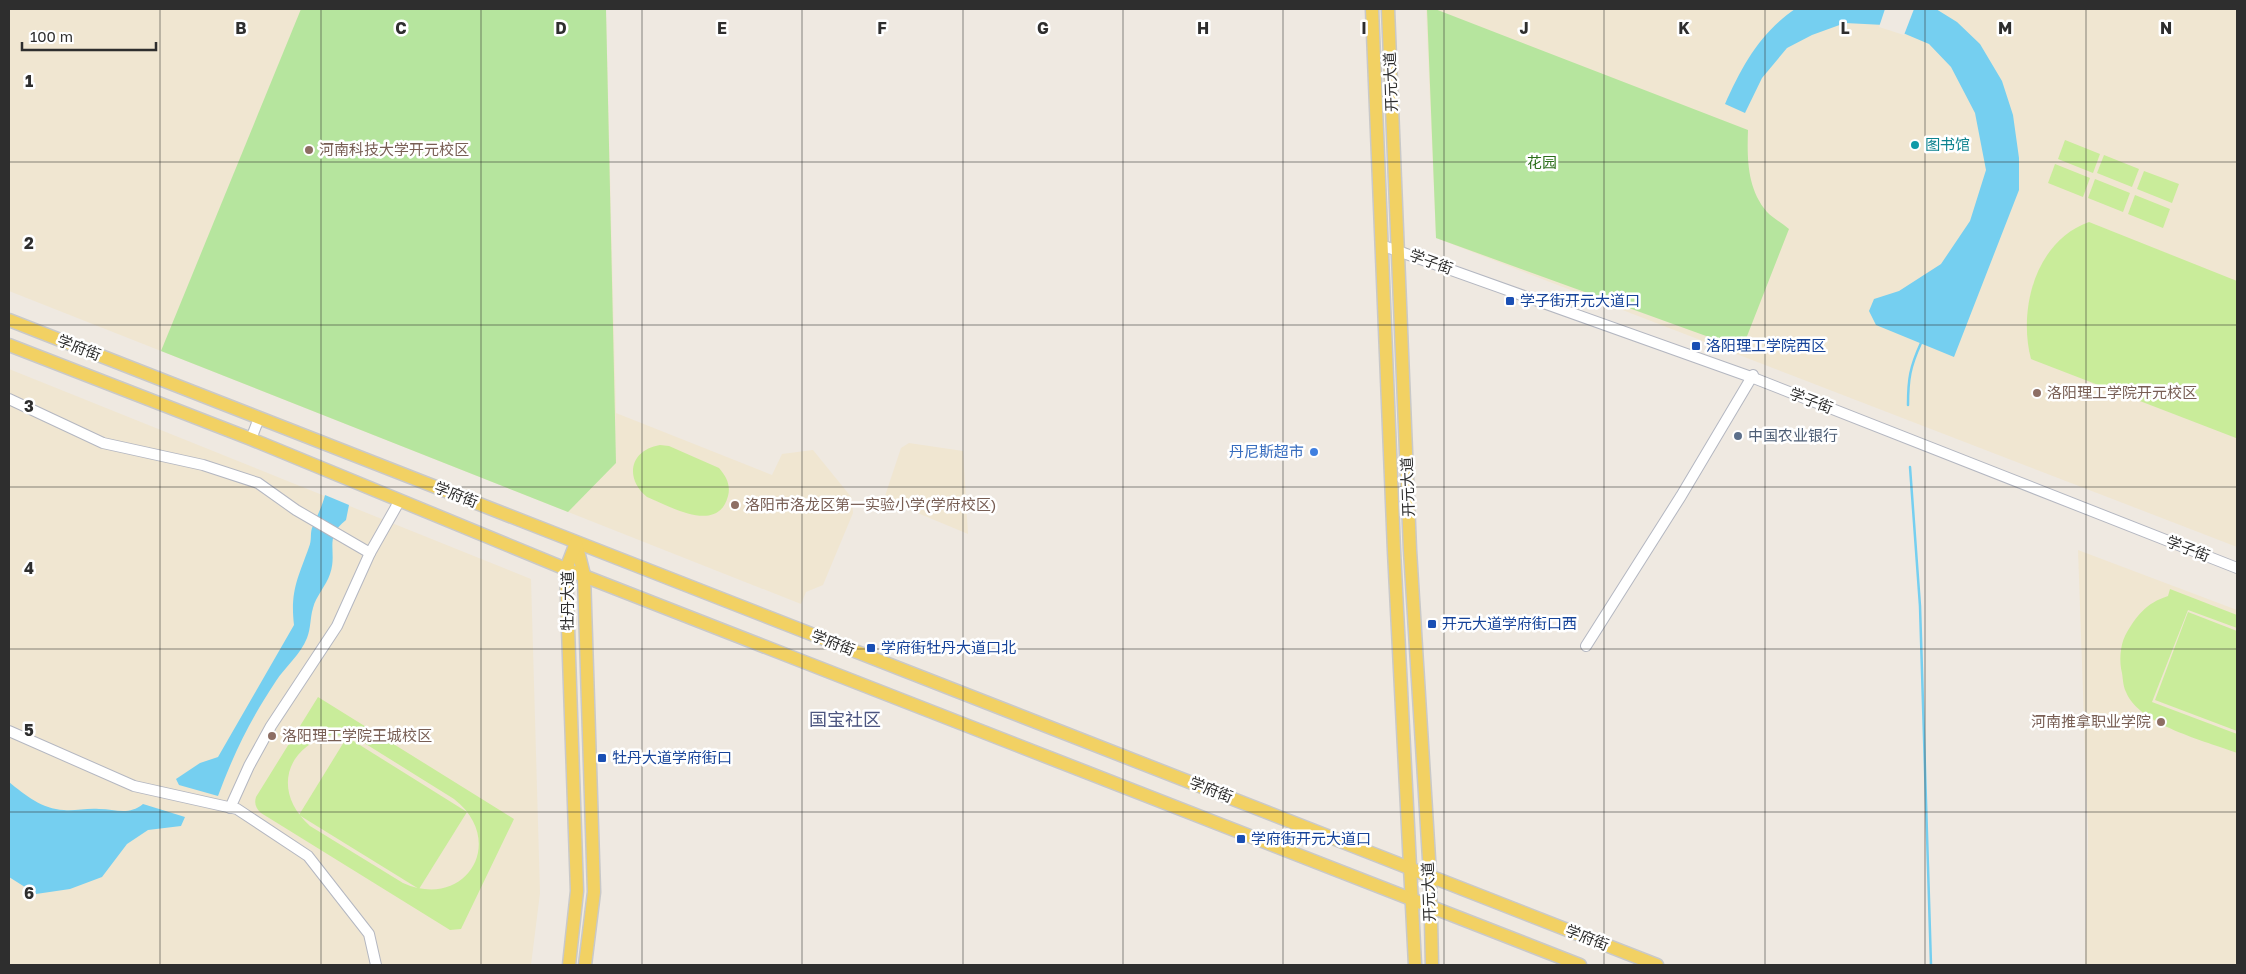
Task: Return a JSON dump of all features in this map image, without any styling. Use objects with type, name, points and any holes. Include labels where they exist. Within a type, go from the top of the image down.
[{"type":"main road","name":"开元大道","points":[[1372,9],[1394,551],[1415,965]]},
{"type":"main road","name":"开元大道","points":[[1388,9],[1410,550],[1430,875],[1432,965]]},
{"type":"main road","name":"学府街","points":[[9,320],[1657,965]]},
{"type":"main road","name":"学府街","points":[[9,345],[251,439],[566,569],[1580,965]]},
{"type":"main road","name":"牡丹大道","points":[[569,965],[578,891],[566,569],[576,542]]},
{"type":"main road","name":"牡丹大道","points":[[576,542],[584,575],[594,892],[585,965]]},
{"type":"street","name":"学子街","points":[[1381,243],[1753,376],[2237,563]]},
{"type":"street","name":"学子街","points":[[1753,376],[2237,568]]},
{"type":"street","points":[[1586,646],[1753,376]]},
{"type":"street","points":[[9,399],[103,443],[202,465],[258,483],[314,521],[370,553]]},
{"type":"street","points":[[251,439],[259,418]]},
{"type":"street","points":[[230,808],[249,766],[271,726],[337,626],[370,553],[400,500]]},
{"type":"street","points":[[9,731],[134,786],[238,809],[308,856],[369,934],[376,965]]},
{"type":"shaded area","name":"河南科技大学开元校区","points":[[9,9],[606,9],[616,413],[772,475],[782,454],[813,450],[852,498],[853,513],[823,585],[806,592],[801,604],[9,291]]},
{"type":"shaded area","name":"洛阳理工学院开元校区","points":[[1426,9],[2237,9],[2237,547],[1436,238]]},
{"type":"shaded area","name":"洛阳理工学院王城校区","points":[[9,369],[531,579],[540,893],[531,965],[9,965]]},
{"type":"shaded area","points":[[909,443],[963,451],[968,534],[884,499],[901,448]]},
{"type":"shaded area","name":"河南推拿职业学院","points":[[2078,550],[2237,610],[2237,965],[2085,965],[2088,833]]},
{"type":"green space","name":"河南科技大学开元校区","points":[[301,9],[606,9],[616,463],[568,512],[161,351]]},
{"type":"green space","name":"花园","points":[[1427,9],[1435,9],[1748,130],[1748,162],[1755,193],[1767,212],[1789,229],[1742,349],[1436,238]]},
{"type":"green space","points":[[2065,140],[2100,154],[2093,173],[2058,159]]},
{"type":"green space","points":[[2104,155],[2139,169],[2132,187],[2097,173]]},
{"type":"green space","points":[[2055,164],[2090,178],[2083,197],[2048,183]]},
{"type":"green space","points":[[2144,171],[2179,184],[2172,203],[2137,189]]},
{"type":"green space","points":[[2095,179],[2130,193],[2123,212],[2088,198]]},
{"type":"green space","points":[[2135,195],[2170,209],[2163,228],[2128,214]]},
{"type":"green space","points":[[2089,222],[2237,281],[2236,438],[2031,359],[2027,320],[2029,299],[2035,279],[2043,261],[2055,245],[2070,231]]},
{"type":"green space","points":[[660,445],[669,446],[719,468],[726,477],[729,488],[723,508],[714,514],[704,516],[692,514],[647,497],[640,490],[633,474],[637,459],[650,448]]},
{"type":"green space","points":[[2170,589],[2237,615],[2237,628],[2188,610],[2152,702],[2237,734],[2237,753],[2159,723],[2144,714],[2133,704],[2125,690],[2120,659],[2125,636],[2142,611],[2154,602],[2168,596]]},
{"type":"green space","points":[[2188,612],[2237,631],[2237,731],[2155,700]]},
{"type":"green space","points":[[318,697],[514,819],[461,929],[450,930],[261,813],[256,806],[256,797]],"holes":[[[331,735],[346,736],[361,741],[454,799],[470,816],[478,834],[478,851],[472,867],[461,880],[445,888],[425,889],[403,883],[310,826],[298,813],[291,800],[288,786],[289,773],[294,761],[303,750],[315,741]]]},
{"type":"green space","points":[[347,737],[467,812],[419,889],[299,815]]},
{"type":"water","points":[[1795,9],[1936,9],[1957,22],[1980,44],[2002,81],[2013,115],[2019,158],[2019,190],[1954,357],[1876,325],[1869,311],[1874,299],[1899,291],[1941,264],[1970,221],[1986,170],[1975,113],[1951,67],[1929,44],[1884,25],[1845,23],[1812,35],[1787,48],[1762,78],[1745,113],[1725,104],[1738,76],[1753,51],[1783,18]]},
{"type":"water","points":[[325,495],[349,505],[346,520],[339,527],[333,539],[330,574],[314,604],[304,644],[276,681],[250,723],[218,796],[179,785],[176,779],[200,763],[218,757],[294,625],[293,603],[298,576],[310,544],[312,528]]},
{"type":"water","points":[[9,782],[34,800],[56,809],[127,811],[138,808],[143,804],[185,817],[181,826],[148,830],[127,844],[102,877],[70,889],[36,894],[9,877]]},
{"type":"pier","points":[[1885,9],[1914,9],[1904,35],[1879,27]]},
{"type":"waterway","points":[[1908,405],[1910,373],[1921,343]]},
{"type":"waterway","points":[[1910,467],[1920,606],[1931,965]]},
{"type":"place","name":"图书馆","points":[[1915,145]]},
{"type":"place","name":"河南科技大学开元校区","points":[[309,150]]},
{"type":"place","name":"学子街开元大道口","points":[[1510,301]]},
{"type":"place","name":"洛阳理工学院西区","points":[[1696,346]]},
{"type":"place","name":"洛阳理工学院开元校区","points":[[2037,393]]},
{"type":"place","name":"中国农业银行","points":[[1738,436]]},
{"type":"place","name":"丹尼斯超市","points":[[1314,452]]},
{"type":"place","name":"洛阳市洛龙区第一实验小学(学府校区)","points":[[735,505]]},
{"type":"place","name":"开元大道学府街口西","points":[[1432,624]]},
{"type":"place","name":"学府街牡丹大道口北","points":[[871,648]]},
{"type":"place","name":"河南推拿职业学院","points":[[2161,722]]},
{"type":"place","name":"洛阳理工学院王城校区","points":[[272,736]]},
{"type":"place","name":"牡丹大道学府街口","points":[[602,758]]},
{"type":"place","name":"学府街开元大道口","points":[[1241,839]]},
{"type":"district","name":"国宝社区","points":[[845,720]]}]
